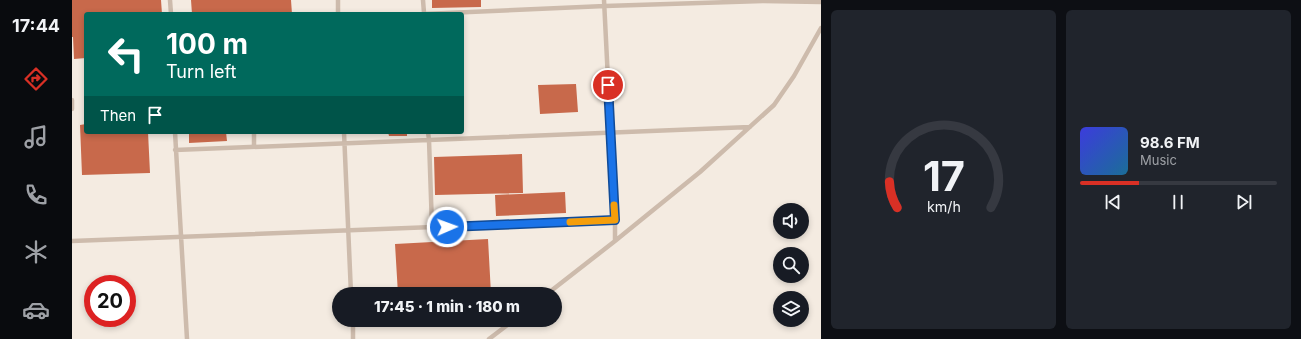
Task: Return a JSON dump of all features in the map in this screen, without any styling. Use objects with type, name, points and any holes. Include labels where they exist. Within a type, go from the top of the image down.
[{"type":"lane","points":[[170,0],[171,12]]},
{"type":"lane","points":[[338,0],[338,12]]},
{"type":"lane","points":[[423,0],[424,12]]},
{"type":"lane","points":[[604,0],[615,241]]},
{"type":"lane","points":[[464,12],[763,1],[821,2]]},
{"type":"lane","points":[[556,287],[700,172],[774,105],[790,82],[821,28]]},
{"type":"lane","points":[[72,100],[72,109]]},
{"type":"lane","points":[[175,150],[750,127]]},
{"type":"lane","points":[[175,134],[187,339]]},
{"type":"lane","points":[[254,134],[254,147]]},
{"type":"lane","points":[[344,134],[351,287]]},
{"type":"lane","points":[[428,134],[432,227]]},
{"type":"lane","points":[[72,241],[615,220]]},
{"type":"lane","points":[[352,327],[353,339]]},
{"type":"lane","points":[[489,339],[505,327]]},
{"type":"building","points":[[72,0],[161,0],[162,12],[84,12],[84,58],[74,59],[72,37]]},
{"type":"building","points":[[191,0],[291,0],[292,12],[192,12]]},
{"type":"building","points":[[432,0],[481,0],[481,7],[432,8]]},
{"type":"building","points":[[576,84],[578,112],[540,114],[538,85]]},
{"type":"building","points":[[84,124],[84,134],[148,134],[150,173],[82,175],[80,125]]},
{"type":"building","points":[[189,134],[226,134],[227,141],[189,143]]},
{"type":"building","points":[[388,134],[407,134],[407,136],[389,136]]},
{"type":"building","points":[[522,154],[523,193],[435,195],[434,157]]},
{"type":"building","points":[[565,192],[566,213],[496,216],[495,195]]},
{"type":"building","points":[[488,239],[491,287],[398,287],[395,244]]},
{"type":"slow traffic","points":[[570,222],[615,220],[614,205]]},
{"type":"route","points":[[447,227],[615,220],[608,85]]}]
